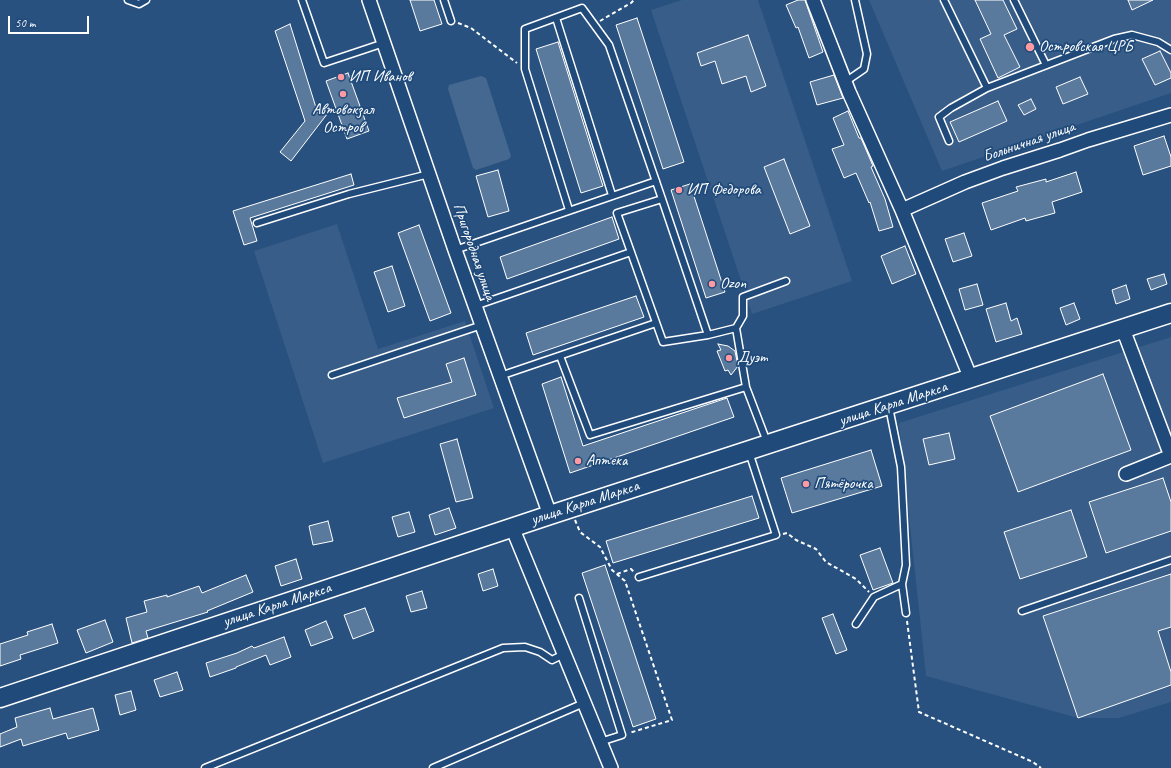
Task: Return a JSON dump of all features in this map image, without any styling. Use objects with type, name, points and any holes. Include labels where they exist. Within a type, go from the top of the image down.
[{"type":"main road","name":"улица Карла Маркса","points":[[0,698],[512,527],[1171,314]]},
{"type":"street","name":"Пригородная улица","points":[[369,0],[455,250],[550,515]]},
{"type":"street","points":[[813,0],[845,82],[902,210],[971,379]]},
{"type":"street","name":"Больничная улица","points":[[902,210],[965,182],[1003,168],[1171,115]]},
{"type":"street","points":[[1123,329],[1171,456],[1126,474]]},
{"type":"street","points":[[512,527],[610,768]]},
{"type":"lane","points":[[128,0],[139,4],[146,0]]},
{"type":"lane","points":[[302,0],[324,63],[384,42]]},
{"type":"lane","points":[[444,0],[451,21]]},
{"type":"lane","points":[[845,82],[864,69],[867,54],[855,0]]},
{"type":"lane","points":[[944,0],[987,88]]},
{"type":"lane","points":[[1014,0],[1046,65]]},
{"type":"lane","points":[[569,210],[525,70],[525,29],[582,8],[609,45],[708,335]]},
{"type":"lane","points":[[556,18],[612,196]]},
{"type":"lane","points":[[949,141],[939,117],[951,108],[987,88],[1114,39],[1132,35],[1158,42],[1171,50]]},
{"type":"lane","points":[[257,223],[349,194],[429,174]]},
{"type":"lane","points":[[455,250],[656,181]]},
{"type":"lane","points":[[662,199],[617,213],[663,342],[708,335],[736,328]]},
{"type":"lane","points":[[475,306],[631,252]]},
{"type":"lane","points":[[768,444],[746,387],[736,328],[743,316],[743,297],[786,281]]},
{"type":"lane","points":[[500,376],[656,323]]},
{"type":"lane","points":[[332,375],[482,325]]},
{"type":"lane","points":[[560,356],[590,435],[746,387]]},
{"type":"lane","points":[[889,405],[901,467],[906,565],[902,584],[906,613]]},
{"type":"lane","points":[[639,577],[776,536],[748,450]]},
{"type":"lane","points":[[1022,611],[1171,560]]},
{"type":"lane","points":[[856,624],[874,597],[902,584]]},
{"type":"lane","points":[[579,598],[622,735],[600,742]]},
{"type":"lane","points":[[205,768],[503,648],[524,647],[540,652],[552,660],[564,654]]},
{"type":"lane","points":[[433,768],[584,702]]},
{"type":"path","points":[[593,24],[631,4],[634,0]]},
{"type":"path","points":[[451,21],[471,28],[525,70]]},
{"type":"path","points":[[570,508],[580,532],[600,548],[612,570],[625,581],[672,720],[622,735]]},
{"type":"path","points":[[776,536],[787,533],[796,540],[816,549],[826,562],[856,579],[874,597]]},
{"type":"path","points":[[617,574],[631,569],[639,577]]},
{"type":"path","points":[[906,613],[919,712],[1033,762],[1041,768]]},
{"type":"shaded area","points":[[682,0],[758,0],[852,281],[752,314],[651,10]]},
{"type":"shaded area","name":"Островская ЦРБ","points":[[869,0],[1171,0],[1171,93],[942,171]]},
{"type":"shaded area","points":[[481,76],[486,78],[511,156],[509,159],[476,170],[473,168],[448,89],[449,85]]},
{"type":"shaded area","points":[[337,224],[378,349],[465,321],[494,408],[323,463],[254,251]]},
{"type":"shaded area","points":[[1171,337],[1171,702],[1119,718],[1078,718],[926,676],[899,423]]},
{"type":"building","points":[[410,0],[434,0],[442,24],[420,31]]},
{"type":"building","points":[[798,0],[805,0],[823,52],[809,58],[798,27],[796,28],[786,5]]},
{"type":"building","points":[[975,0],[1003,0],[1017,29],[1004,35],[1020,67],[998,78],[980,39],[991,34]]},
{"type":"building","points":[[1128,0],[1153,0],[1132,10]]},
{"type":"building","points":[[637,18],[684,162],[663,169],[616,25]]},
{"type":"building","points":[[290,24],[318,114],[331,109],[291,161],[280,152],[305,121],[275,31]]},
{"type":"building","points":[[748,35],[766,86],[751,92],[746,76],[722,84],[715,61],[701,66],[697,53]]},
{"type":"building","points":[[558,42],[603,186],[581,193],[536,49]]},
{"type":"building","points":[[1160,51],[1171,73],[1171,78],[1155,85],[1142,59]]},
{"type":"building","name":"Автовокзал Остров","points":[[348,73],[369,131],[347,139],[326,81]]},
{"type":"building","points":[[834,75],[843,98],[817,105],[810,82]]},
{"type":"building","points":[[1080,77],[1088,94],[1063,104],[1056,87]]},
{"type":"building","points":[[1031,99],[1036,109],[1024,115],[1018,105]]},
{"type":"building","points":[[998,101],[1007,121],[959,142],[950,122]]},
{"type":"building","points":[[848,111],[873,166],[871,167],[885,199],[893,227],[879,231],[870,202],[869,203],[856,173],[844,178],[832,149],[844,145],[833,118]]},
{"type":"building","points":[[1164,136],[1171,157],[1171,166],[1143,175],[1134,146]]},
{"type":"building","points":[[784,159],[810,226],[790,234],[764,167]]},
{"type":"building","points":[[498,170],[509,211],[488,217],[476,176]]},
{"type":"building","points":[[1076,172],[1082,192],[1052,202],[1055,213],[1026,221],[1025,218],[991,230],[982,203],[1018,191],[1016,187],[1046,179],[1046,182]]},
{"type":"building","points":[[351,174],[354,185],[250,218],[257,241],[244,245],[233,211]]},
{"type":"building","points":[[690,184],[725,292],[706,298],[671,190]]},
{"type":"building","points":[[612,217],[619,239],[507,279],[500,257]]},
{"type":"building","points":[[419,225],[451,313],[430,321],[398,233]]},
{"type":"building","points":[[964,233],[972,256],[953,262],[945,239]]},
{"type":"building","points":[[905,246],[916,274],[892,284],[881,256]]},
{"type":"building","points":[[392,266],[405,306],[388,312],[374,272]]},
{"type":"building","points":[[1164,274],[1167,284],[1151,290],[1147,279]]},
{"type":"building","points":[[977,284],[983,305],[965,310],[959,289]]},
{"type":"building","points":[[1126,285],[1130,299],[1116,304],[1112,290]]},
{"type":"building","points":[[636,296],[644,317],[533,355],[526,333]]},
{"type":"building","points":[[1006,303],[1011,321],[1017,318],[1022,334],[996,342],[986,309]]},
{"type":"building","points":[[1074,303],[1080,319],[1066,325],[1060,308]]},
{"type":"building","name":"Дуэт","points":[[718,344],[728,346],[735,351],[738,366],[731,375],[728,370],[725,371],[717,351],[721,350]]},
{"type":"building","points":[[464,358],[476,395],[404,418],[397,398],[452,382],[446,364]]},
{"type":"building","points":[[1103,374],[1131,450],[1018,492],[990,416]]},
{"type":"building","points":[[561,377],[583,446],[727,398],[734,417],[570,473],[542,384]]},
{"type":"building","points":[[949,433],[955,459],[929,465],[923,439]]},
{"type":"building","points":[[457,439],[473,498],[456,502],[440,444]]},
{"type":"building","points":[[871,450],[882,486],[792,513],[781,478]]},
{"type":"building","points":[[1163,478],[1171,502],[1171,531],[1106,553],[1089,502]]},
{"type":"building","points":[[752,496],[759,518],[613,563],[606,541]]},
{"type":"building","points":[[449,508],[456,528],[435,535],[429,515]]},
{"type":"building","points":[[1071,510],[1087,557],[1020,579],[1004,532]]},
{"type":"building","points":[[409,512],[415,532],[398,537],[392,517]]},
{"type":"building","points":[[328,521],[333,541],[313,545],[309,526]]},
{"type":"building","points":[[880,548],[893,583],[873,590],[860,555]]},
{"type":"building","points":[[296,559],[302,579],[281,586],[275,566]]},
{"type":"building","points":[[605,565],[656,719],[633,727],[582,573]]},
{"type":"building","points":[[493,569],[498,586],[483,591],[478,574]]},
{"type":"building","points":[[1171,574],[1171,627],[1158,631],[1171,672],[1171,685],[1078,718],[1043,616]]},
{"type":"building","points":[[246,575],[253,592],[207,611],[208,612],[146,631],[148,638],[132,643],[126,618],[147,612],[144,601],[167,595],[167,597],[199,586],[202,593]]},
{"type":"building","points":[[422,591],[427,608],[411,612],[406,596]]},
{"type":"building","points":[[365,608],[374,631],[353,639],[344,615]]},
{"type":"building","points":[[833,614],[847,650],[836,654],[822,618]]},
{"type":"building","points":[[105,620],[113,642],[86,653],[77,630]]},
{"type":"building","points":[[326,621],[333,638],[311,646],[305,630]]},
{"type":"building","points":[[52,624],[58,643],[20,655],[21,659],[0,666],[0,644],[28,635],[27,632]]},
{"type":"building","points":[[284,637],[291,657],[270,665],[266,655],[210,677],[206,663],[237,653],[252,646],[254,648]]},
{"type":"building","points":[[177,672],[183,690],[160,697],[154,680]]},
{"type":"building","points":[[131,691],[136,710],[120,715],[115,695]]},
{"type":"building","points":[[50,708],[53,719],[93,708],[99,730],[68,739],[66,733],[23,746],[21,739],[0,747],[0,734],[17,727],[15,718]]},
{"type":"place","name":"Островская ЦРБ","points":[[1030,47]]},
{"type":"place","name":"ИП Иванов","points":[[341,77]]},
{"type":"place","name":"Автовокзал Остров","points":[[343,94]]},
{"type":"place","name":"ИП Федорова","points":[[679,190]]},
{"type":"place","name":"Ozon","points":[[712,284]]},
{"type":"place","name":"Дуэт","points":[[729,358]]},
{"type":"place","name":"Аптека","points":[[578,461]]},
{"type":"place","name":"Пятёрочка","points":[[806,484]]}]
